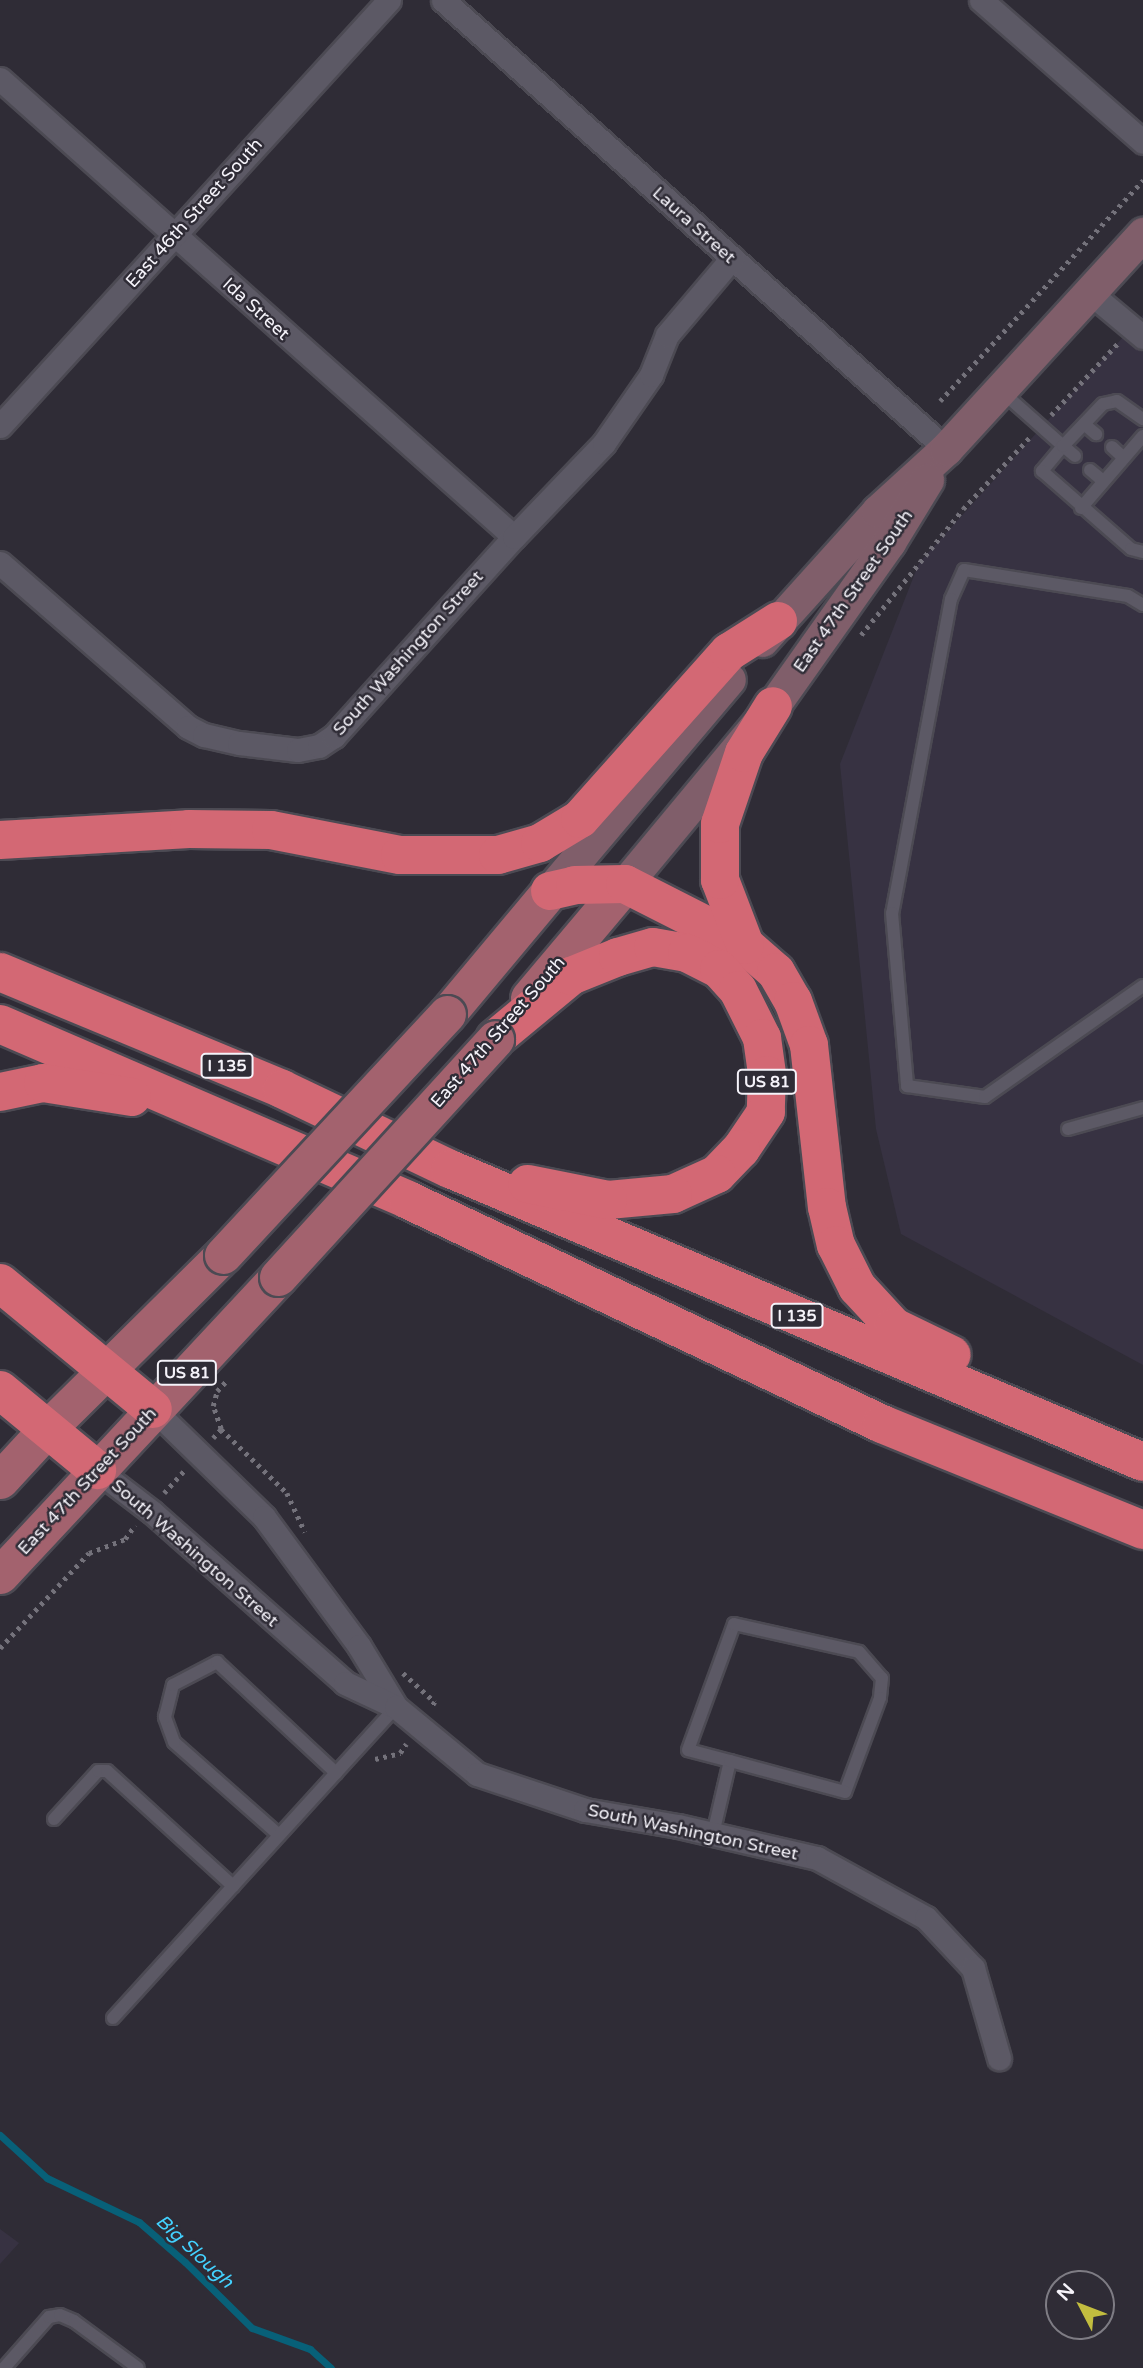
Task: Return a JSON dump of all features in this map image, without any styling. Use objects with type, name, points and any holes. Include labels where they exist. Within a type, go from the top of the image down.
[{"type":"highway","points":[[0,840],[189,829],[271,830],[400,855],[498,855],[540,843],[580,820],[729,652],[778,621]]},
{"type":"highway","points":[[745,945],[720,880],[720,824],[744,753],[773,706]]},
{"type":"highway","points":[[550,891],[575,885],[625,884],[745,945],[776,972],[793,1001],[809,1045],[827,1206],[836,1245],[857,1287],[894,1326],[1035,1395],[1143,1455]]},
{"type":"highway","name":"US 81","points":[[450,1169],[608,1200],[673,1194],[717,1174],[741,1149],[766,1112],[767,1075],[762,1038],[738,990],[719,969],[687,953],[653,947],[594,965],[571,976],[495,1039]]},
{"type":"highway","name":"I 135","points":[[0,972],[282,1089],[450,1169],[1143,1462]]},
{"type":"highway","points":[[0,1024],[408,1200],[882,1424],[1143,1530]]},
{"type":"highway","points":[[0,1093],[43,1083],[185,1106]]},
{"type":"highway","points":[[0,1283],[153,1409]]},
{"type":"highway","points":[[0,1390],[97,1470]]},
{"type":"main road","name":"East 47th Street South","points":[[0,1480],[48,1428],[223,1255],[447,1014],[778,621],[877,511],[946,449],[1143,234]]},
{"type":"main road","name":"East 47th Street South","points":[[0,1575],[495,1039],[773,706],[889,542],[946,449]]},
{"type":"street","name":"East 46th Street South","points":[[0,426],[389,0]]},
{"type":"street","name":"Laura Street","points":[[443,0],[946,449]]},
{"type":"street","points":[[981,0],[1143,142]]},
{"type":"street","name":"Ida Street","points":[[0,79],[514,537]]},
{"type":"street","name":"South Washington Street","points":[[0,563],[188,727],[204,735],[239,743],[298,750],[319,746],[334,736],[514,537],[604,443],[651,375],[667,335],[732,258]]},
{"type":"street","points":[[1089,292],[1137,333]]},
{"type":"street","name":"South Washington Street","points":[[153,1409],[264,1517],[359,1646],[396,1707]]},
{"type":"street","name":"South Washington Street","points":[[97,1470],[149,1509],[345,1683],[396,1707],[477,1774],[585,1810],[713,1834],[817,1858],[926,1918],[973,1968],[999,2058]]},
{"type":"lane","points":[[1000,390],[1075,456]]},
{"type":"lane","points":[[1143,419],[1117,401],[1103,404],[1042,471],[1081,508],[1130,548],[1143,552]]},
{"type":"lane","points":[[1084,424],[1096,434]]},
{"type":"lane","points":[[1081,508],[1143,436]]},
{"type":"lane","points":[[1112,447],[1124,458]]},
{"type":"lane","points":[[1090,470],[1103,481]]},
{"type":"lane","points":[[1143,605],[1128,596],[964,570],[951,599],[892,913],[907,1086],[985,1097],[1143,986]]},
{"type":"lane","points":[[1068,1129],[1143,1108]]},
{"type":"lane","points":[[734,1624],[859,1652],[882,1678],[880,1698],[845,1792],[730,1761],[688,1750],[734,1624]]},
{"type":"lane","points":[[279,1835],[174,1742],[164,1717],[173,1685],[217,1662],[336,1773]]},
{"type":"lane","points":[[113,2018],[396,1707]]},
{"type":"lane","points":[[713,1834],[730,1761]]},
{"type":"lane","points":[[54,1819],[98,1771],[107,1771],[233,1886]]},
{"type":"lane","points":[[4,2368],[49,2317],[60,2315],[74,2320],[138,2368]]},
{"type":"path","points":[[940,401],[1143,180]]},
{"type":"path","points":[[856,641],[963,509],[1040,426],[1137,333]]},
{"type":"path","points":[[0,1648],[89,1553],[125,1538],[221,1429],[213,1406],[217,1391],[234,1371]]},
{"type":"shaded area","points":[[1143,315],[1143,1365],[901,1234],[876,1129],[840,764],[919,563]]},
{"type":"shaded area","points":[[0,2229],[19,2243],[0,2264]]},
{"type":"waterway","name":"Big Slough","points":[[0,2135],[47,2178],[139,2222],[185,2262],[252,2328],[310,2349],[331,2368]]}]
